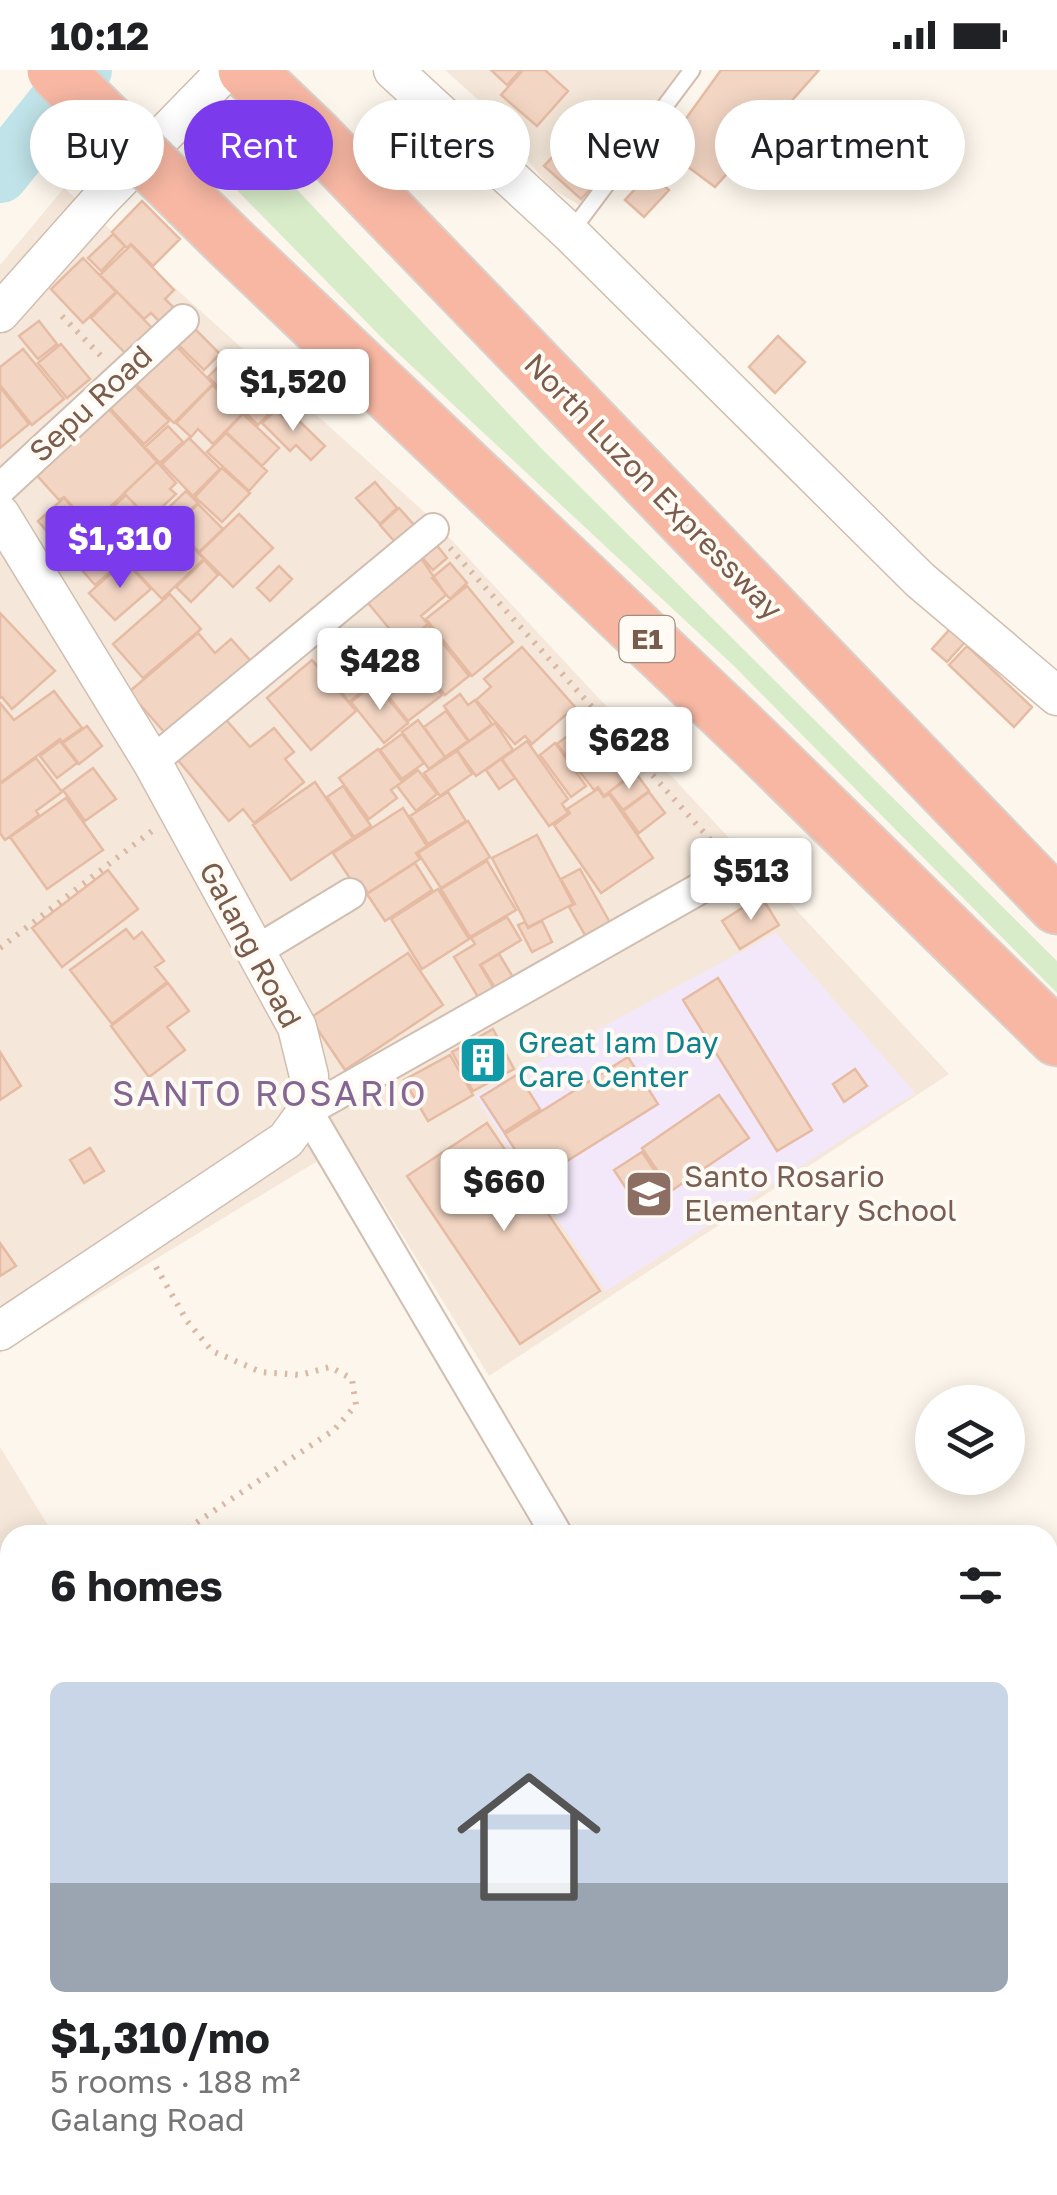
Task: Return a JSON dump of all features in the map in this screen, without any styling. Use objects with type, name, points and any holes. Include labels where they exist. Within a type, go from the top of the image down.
[{"type":"highway","name":"E1","points":[[55,70],[755,742],[1057,1038]]},
{"type":"highway","name":"North Luzon Expressway","points":[[246,70],[315,136],[1057,906]]},
{"type":"street","points":[[0,313],[102,198],[228,70]]},
{"type":"street","points":[[399,72],[570,233],[920,580],[1057,696]]},
{"type":"street","name":"Sepu Road","points":[[0,488],[183,320]]},
{"type":"street","name":"Galang Road","points":[[0,514],[152,762],[297,1027],[309,1076],[307,1112]]},
{"type":"street","points":[[152,762],[433,529]]},
{"type":"street","points":[[0,1331],[286,1140],[307,1112],[736,868]]},
{"type":"street","points":[[256,950],[350,894]]},
{"type":"street","points":[[307,1112],[552,1525]]},
{"type":"lane","points":[[570,233],[692,70]]},
{"type":"path","points":[[62,316],[120,376]]},
{"type":"path","points":[[433,529],[736,868]]},
{"type":"path","points":[[0,948],[178,811]]},
{"type":"path","points":[[138,1236],[186,1322],[212,1351],[261,1372],[300,1375],[330,1367],[352,1379],[356,1404],[334,1430],[193,1525]]},
{"type":"shaded area","points":[[445,70],[687,70],[664,100],[550,100],[550,188],[530,163],[530,100],[478,100]]},
{"type":"shaded area","points":[[66,190],[431,518],[949,1074],[489,1376],[346,1144],[0,1353],[0,265]]},
{"type":"shaded area","points":[[554,190],[593,190],[581,206]]},
{"type":"shaded area","name":"Santo Rosario Elementary School","points":[[776,933],[915,1093],[606,1291],[475,1096]]},
{"type":"shaded area","points":[[0,1447],[48,1525],[0,1525]]},
{"type":"green space","points":[[237,190],[297,190],[540,447],[1057,961],[1057,993],[733,665],[387,343]]},
{"type":"building","points":[[491,70],[521,70],[507,85]]},
{"type":"building","points":[[523,70],[545,70],[568,91],[560,100],[550,100],[550,111],[537,126],[530,120],[530,100],[507,100],[501,95]]},
{"type":"building","points":[[721,70],[819,70],[792,100],[715,100],[715,187],[695,172],[695,106]]},
{"type":"building","points":[[571,190],[589,190],[581,199]]},
{"type":"building","points":[[634,190],[669,190],[644,217],[625,200]]},
{"type":"building","points":[[142,201],[180,239],[153,266],[112,232]]},
{"type":"building","points":[[113,234],[125,246],[101,271],[88,258]]},
{"type":"building","points":[[131,245],[174,290],[165,299],[177,311],[163,325],[151,313],[144,319],[100,275]]},
{"type":"building","points":[[83,258],[116,292],[83,323],[51,289]]},
{"type":"building","points":[[117,292],[152,328],[126,354],[91,318]]},
{"type":"building","points":[[185,319],[220,354],[204,370],[169,336]]},
{"type":"building","points":[[39,321],[57,344],[38,359],[19,336]]},
{"type":"building","points":[[778,336],[805,362],[775,393],[749,367]]},
{"type":"building","points":[[172,342],[213,384],[174,423],[132,380]]},
{"type":"building","points":[[61,344],[90,379],[67,398],[38,363]]},
{"type":"building","points":[[23,349],[64,399],[32,425],[0,385],[0,367]]},
{"type":"building","points":[[224,361],[274,408],[258,425],[208,377]]},
{"type":"building","points":[[133,384],[169,421],[144,444],[109,407]]},
{"type":"building","points":[[213,385],[242,414],[213,444],[198,429],[191,437],[176,423]]},
{"type":"building","points":[[0,387],[29,424],[0,448]]},
{"type":"building","points":[[105,405],[157,462],[90,526],[32,470]]},
{"type":"building","points":[[276,410],[283,417],[289,411],[325,446],[311,460],[296,445],[290,451],[262,423]]},
{"type":"building","points":[[243,414],[279,448],[262,466],[226,432]]},
{"type":"building","points":[[168,426],[183,442],[160,463],[145,447]]},
{"type":"building","points":[[226,433],[267,471],[249,491],[207,452]]},
{"type":"building","points":[[189,438],[220,469],[193,496],[162,464]]},
{"type":"building","points":[[157,462],[176,483],[170,489],[176,494],[149,519],[124,493]]},
{"type":"building","points":[[222,468],[250,493],[222,522],[195,497]]},
{"type":"building","points":[[375,482],[397,508],[380,524],[356,498]]},
{"type":"building","points":[[186,491],[198,503],[173,526],[162,514]]},
{"type":"building","points":[[126,495],[149,520],[115,551],[92,526]]},
{"type":"building","points":[[64,498],[100,537],[72,560],[38,521]]},
{"type":"building","points":[[198,504],[223,529],[199,552],[174,527]]},
{"type":"building","points":[[399,508],[422,534],[403,551],[380,525]]},
{"type":"building","points":[[159,512],[204,559],[162,599],[117,551]]},
{"type":"building","points":[[239,514],[273,548],[233,587],[199,553]]},
{"type":"building","points":[[101,537],[122,562],[95,585],[74,561]]},
{"type":"building","points":[[435,543],[447,558],[433,570],[421,556]]},
{"type":"building","points":[[417,552],[446,595],[421,616],[428,624],[403,645],[363,597]]},
{"type":"building","points":[[204,560],[218,575],[191,602],[176,587]]},
{"type":"building","points":[[125,561],[151,589],[115,620],[89,593]]},
{"type":"building","points":[[450,563],[467,583],[450,599],[432,578]]},
{"type":"building","points":[[279,566],[292,579],[270,601],[257,588]]},
{"type":"building","points":[[467,586],[513,642],[472,676],[426,619]]},
{"type":"building","points":[[170,594],[201,629],[143,678],[113,644]]},
{"type":"building","points":[[0,613],[55,671],[12,709],[0,698]]},
{"type":"building","points":[[428,625],[469,676],[445,695],[404,645]]},
{"type":"building","points":[[950,629],[965,642],[947,662],[932,649]]},
{"type":"building","points":[[198,633],[215,653],[231,639],[257,668],[172,741],[129,692]]},
{"type":"building","points":[[392,633],[442,695],[408,721],[376,681],[349,702],[322,668],[345,650],[351,657],[366,645],[370,650]]},
{"type":"building","points":[[967,646],[1032,707],[1014,727],[949,665]]},
{"type":"building","points":[[522,647],[575,707],[532,744],[525,736],[515,744],[476,700],[491,687],[484,679]]},
{"type":"building","points":[[312,660],[356,711],[311,750],[267,698]]},
{"type":"building","points":[[375,683],[408,723],[384,743],[351,702]]},
{"type":"building","points":[[54,691],[82,728],[62,742],[60,739],[0,783],[0,703],[14,720]]},
{"type":"building","points":[[460,694],[468,705],[475,700],[492,724],[469,741],[444,706]]},
{"type":"building","points":[[446,711],[468,741],[445,757],[424,727]]},
{"type":"building","points":[[221,714],[250,747],[274,728],[294,752],[285,759],[304,782],[254,823],[243,809],[229,821],[172,753]]},
{"type":"building","points":[[418,720],[445,757],[429,769],[402,732]]},
{"type":"building","points":[[588,720],[605,743],[574,766],[557,744]]},
{"type":"building","points":[[495,723],[513,750],[476,776],[457,750]]},
{"type":"building","points":[[87,726],[102,746],[79,764],[63,743]]},
{"type":"building","points":[[402,734],[424,763],[402,779],[380,750]]},
{"type":"building","points":[[616,736],[641,767],[604,796],[598,787],[594,790],[576,767]]},
{"type":"building","points":[[60,741],[77,763],[57,778],[40,756]]},
{"type":"building","points":[[527,741],[568,799],[562,804],[568,813],[549,826],[502,759]]},
{"type":"building","points":[[555,743],[586,786],[571,797],[540,755]]},
{"type":"building","points":[[378,749],[402,782],[391,790],[397,798],[369,819],[339,778]]},
{"type":"building","points":[[457,751],[472,774],[440,796],[424,773]]},
{"type":"building","points":[[36,758],[62,792],[5,840],[0,833],[0,784]]},
{"type":"building","points":[[501,759],[515,778],[499,789],[486,770]]},
{"type":"building","points":[[93,768],[116,799],[85,821],[63,790]]},
{"type":"building","points":[[418,770],[437,794],[416,811],[397,786]]},
{"type":"building","points":[[636,773],[649,791],[623,810],[609,792]]},
{"type":"building","points":[[315,782],[353,838],[291,880],[253,825]]},
{"type":"building","points":[[343,786],[371,826],[354,837],[327,797]]},
{"type":"building","points":[[598,789],[604,797],[609,794],[653,858],[601,893],[554,825],[570,813],[567,809]]},
{"type":"building","points":[[448,792],[466,821],[428,844],[410,816]]},
{"type":"building","points":[[649,792],[665,813],[639,833],[623,811]]},
{"type":"building","points":[[66,798],[103,850],[47,889],[10,837]]},
{"type":"building","points":[[403,808],[427,846],[416,853],[420,859],[368,893],[361,882],[355,886],[333,853]]},
{"type":"building","points":[[468,821],[490,857],[441,888],[418,853]]},
{"type":"building","points":[[537,835],[573,904],[528,927],[492,858]]},
{"type":"building","points":[[487,861],[516,910],[470,937],[441,889]]},
{"type":"building","points":[[415,863],[432,890],[385,921],[367,894]]},
{"type":"building","points":[[580,869],[613,928],[589,942],[569,907],[575,904],[561,879]]},
{"type":"building","points":[[108,870],[138,909],[62,967],[32,928]]},
{"type":"building","points":[[438,889],[469,939],[422,969],[391,919]]},
{"type":"building","points":[[761,896],[779,925],[740,949],[722,921]]},
{"type":"building","points":[[507,917],[521,940],[480,965],[496,992],[481,1002],[454,957],[475,944],[471,938]]},
{"type":"building","points":[[542,921],[552,942],[532,952],[518,925],[525,922],[528,928]]},
{"type":"building","points":[[126,929],[134,939],[142,932],[164,961],[155,967],[167,982],[112,1024],[70,970]]},
{"type":"building","points":[[408,953],[443,1005],[345,1070],[310,1018]]},
{"type":"building","points":[[499,954],[513,977],[495,988],[481,965]]},
{"type":"building","points":[[718,978],[812,1130],[777,1151],[683,1000]]},
{"type":"building","points":[[168,983],[189,1011],[167,1027],[185,1050],[149,1077],[111,1026]]},
{"type":"building","name":"Great Iam Day Care Center","points":[[493,1029],[514,1069],[473,1091],[452,1052]]},
{"type":"building","points":[[0,1052],[21,1086],[0,1100]]},
{"type":"building","points":[[450,1055],[473,1095],[428,1121],[404,1080]]},
{"type":"building","points":[[628,1057],[658,1104],[535,1181],[505,1134]]},
{"type":"building","points":[[855,1069],[867,1086],[844,1102],[833,1084]]},
{"type":"building","points":[[518,1074],[540,1109],[504,1132],[481,1097]]},
{"type":"building","points":[[719,1095],[749,1138],[671,1191],[642,1148]]},
{"type":"building","points":[[487,1123],[600,1291],[520,1344],[407,1176]]},
{"type":"building","points":[[90,1148],[104,1171],[84,1183],[70,1160]]},
{"type":"building","points":[[642,1152],[669,1192],[641,1211],[614,1170]]},
{"type":"building","points":[[0,1243],[16,1266],[0,1276]]},
{"type":"waterway","points":[[0,174],[83,70]]},
{"type":"place","name":"Great Iam Day Care Center","points":[[483,1060]]},
{"type":"place","name":"Santo Rosario Elementary School","points":[[649,1194]]},
{"type":"district","name":"SANTO ROSARIO","points":[[270,1094]]}]
